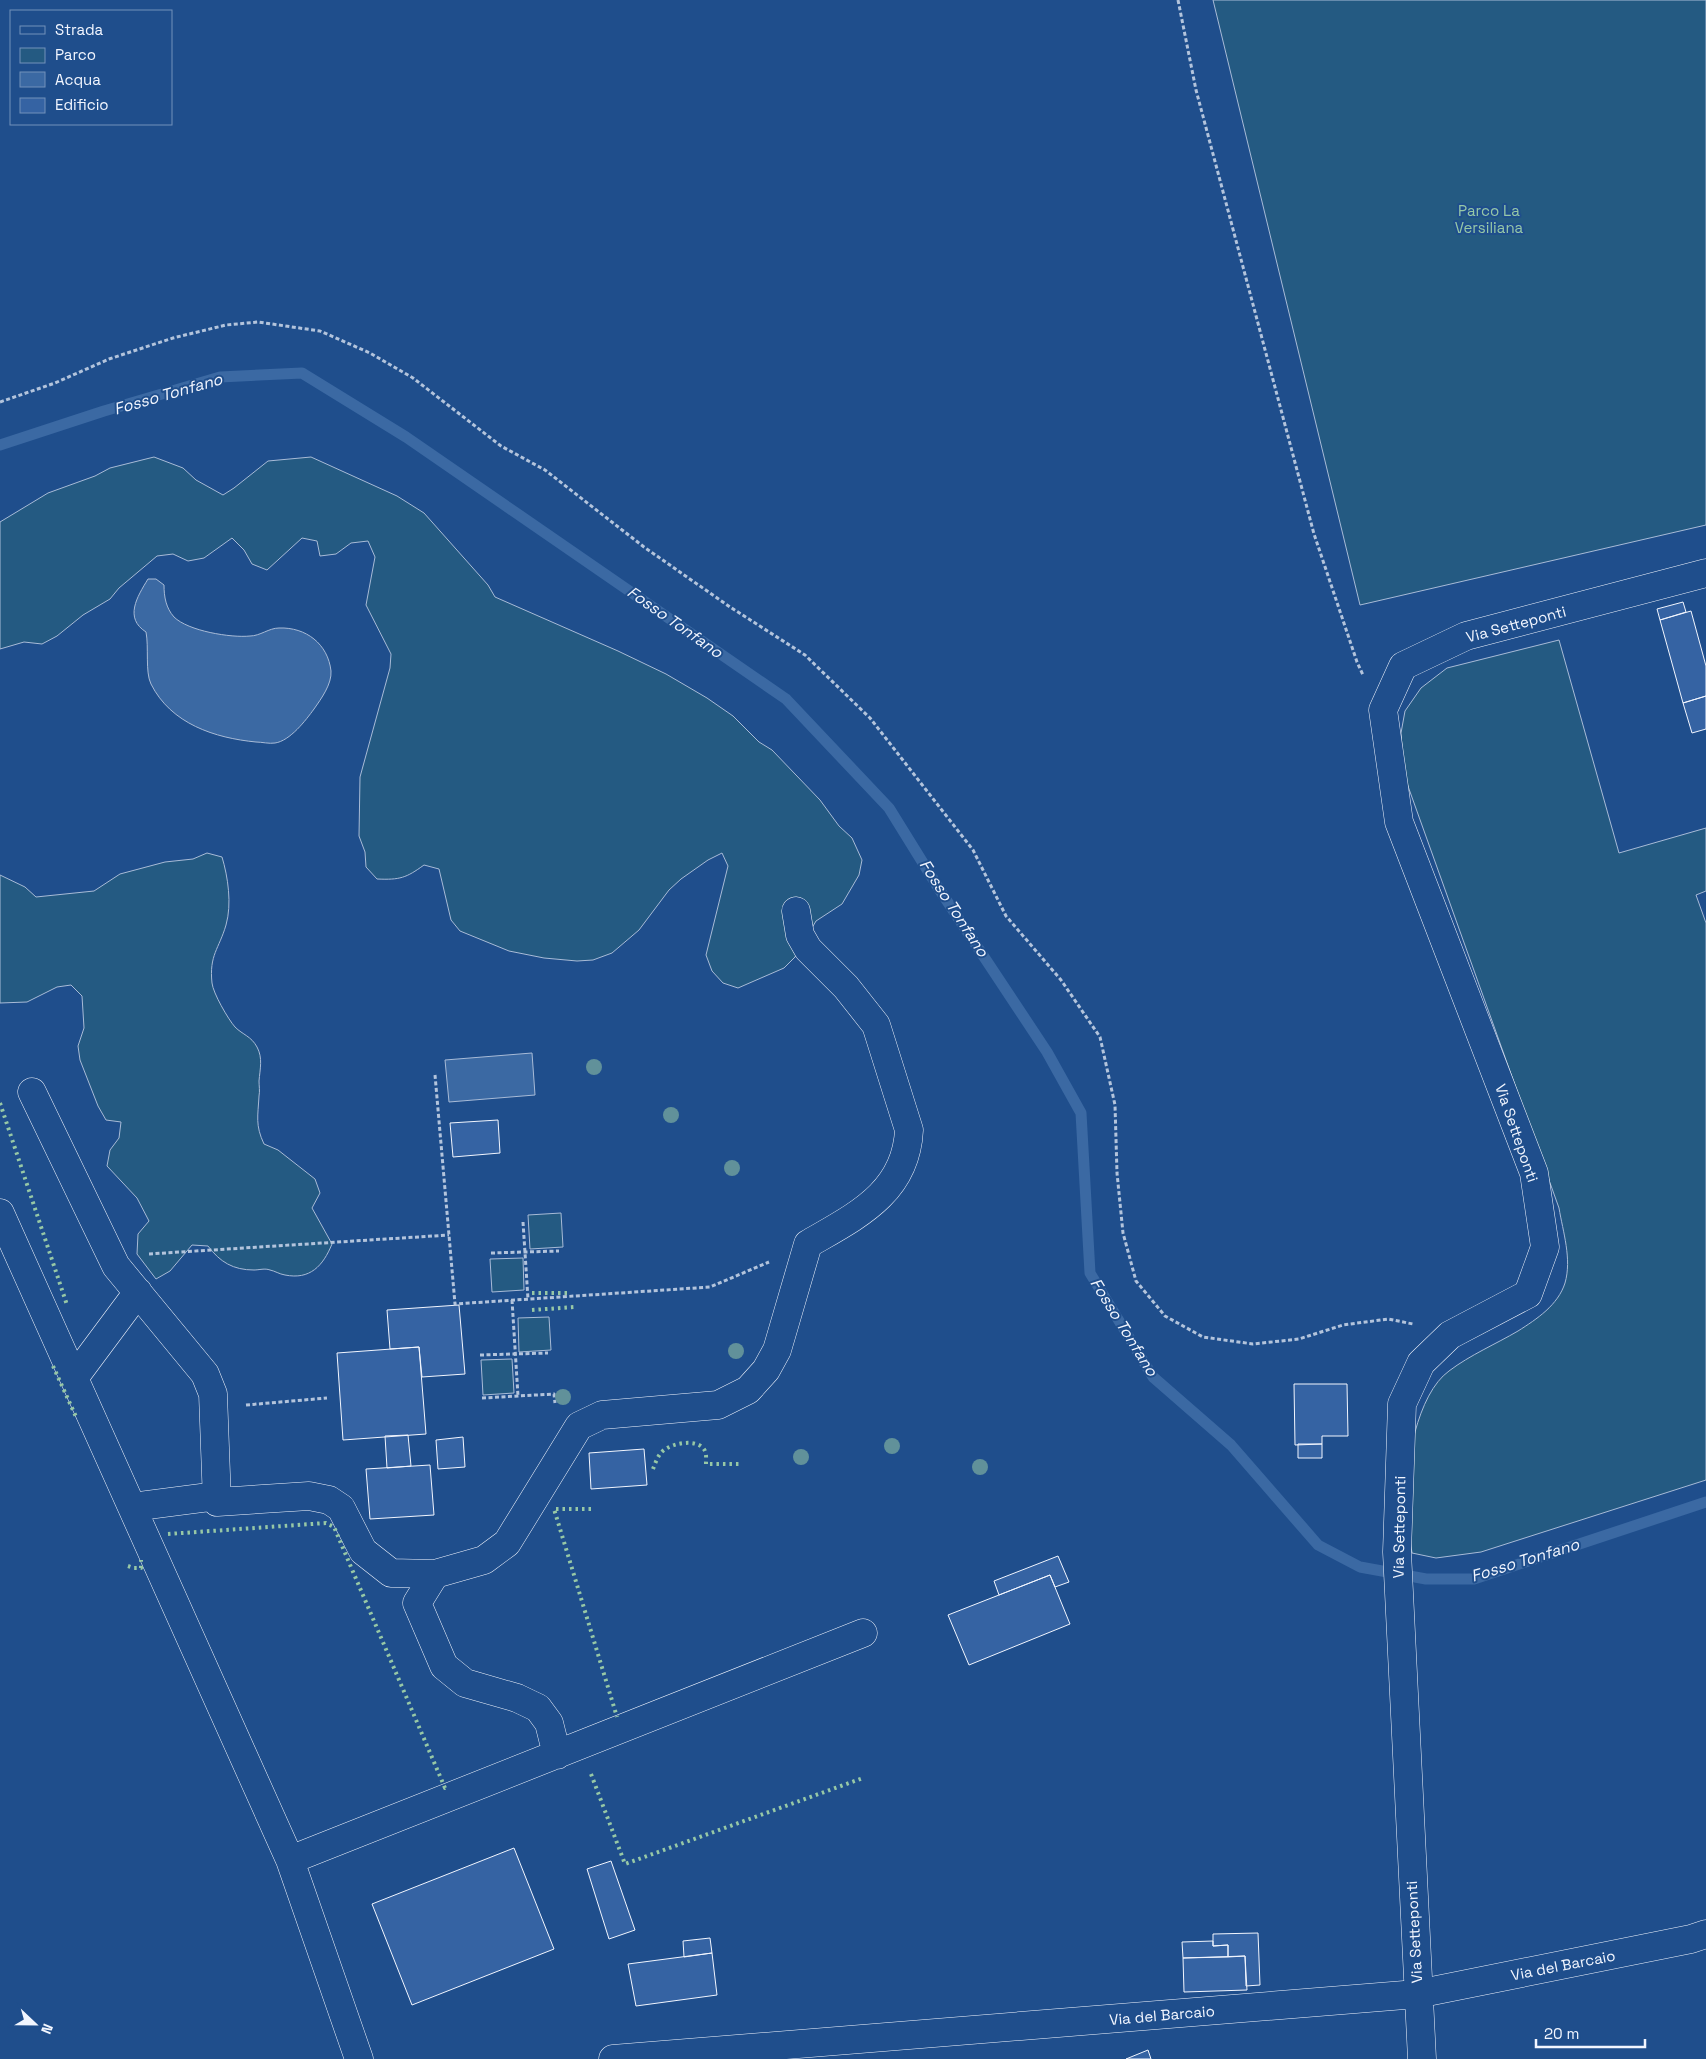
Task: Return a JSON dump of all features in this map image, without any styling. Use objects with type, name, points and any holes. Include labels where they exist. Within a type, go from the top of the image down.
[{"type":"street","name":"Via Setteponti","points":[[1422,2059],[1417,1994],[1397,1552],[1402,1404],[1421,1363],[1450,1335],[1528,1294],[1546,1247],[1534,1174],[1399,822],[1383,710],[1403,666],[1466,636],[1706,573]]},
{"type":"street","points":[[391,1573],[434,1574],[484,1560],[507,1543],[579,1426],[602,1415],[718,1405],[748,1390],[766,1370],[777,1350],[808,1244],[856,1216],[884,1194],[896,1177],[908,1146],[909,1130],[876,1025],[846,986],[808,949],[800,935],[796,911]]},
{"type":"street","points":[[32,1092],[116,1266],[205,1374],[212,1394],[217,1502],[310,1496],[329,1500],[341,1508],[363,1551],[391,1573],[417,1603],[444,1666],[465,1683],[517,1698],[538,1708],[548,1723],[557,1755]]},
{"type":"street","points":[[0,1213],[290,1860],[359,2059]]},
{"type":"street","points":[[74,1378],[138,1292]]},
{"type":"street","points":[[132,1507],[217,1496]]},
{"type":"street","points":[[417,1603],[434,1574]]},
{"type":"street","points":[[290,1860],[863,1634]]},
{"type":"street","name":"Via del Barcaio","points":[[613,2059],[1417,1994],[1691,1939],[1706,1934]]},
{"type":"path","points":[[1178,0],[1196,90],[1314,534],[1357,662],[1370,691],[1383,710]]},
{"type":"path","points":[[0,402],[55,383],[109,359],[173,338],[226,325],[258,322],[320,331],[370,353],[413,378],[501,446],[545,470],[644,546],[805,655],[870,718],[973,850],[1006,916],[1061,980],[1100,1037],[1115,1104],[1117,1173],[1123,1233],[1136,1282],[1165,1316],[1202,1337],[1253,1344],[1299,1339],[1343,1325],[1388,1319],[1436,1329],[1450,1335]]},
{"type":"path","points":[[435,1075],[455,1304],[710,1287],[808,1244]]},
{"type":"path","points":[[523,1222],[528,1300]]},
{"type":"path","points":[[111,1256],[449,1235]]},
{"type":"path","points":[[491,1254],[559,1251]]},
{"type":"path","points":[[512,1300],[518,1396]]},
{"type":"path","points":[[480,1355],[548,1354]]},
{"type":"path","points":[[482,1398],[554,1394],[555,1404]]},
{"type":"path","points":[[213,1408],[327,1398]]},
{"type":"green space","name":"Parco La Versiliana","points":[[1213,0],[1706,0],[1706,525],[1360,605]]},
{"type":"green space","points":[[154,457],[183,468],[196,480],[223,495],[268,461],[311,457],[397,496],[424,513],[488,585],[495,597],[666,674],[733,716],[759,742],[772,750],[820,800],[839,826],[852,838],[862,860],[859,875],[842,904],[816,921],[795,957],[784,968],[738,988],[723,983],[712,971],[706,955],[728,866],[722,853],[708,860],[681,879],[669,890],[639,930],[612,953],[593,960],[577,961],[544,958],[509,951],[460,931],[451,920],[439,869],[424,865],[402,877],[377,879],[366,867],[365,852],[359,836],[360,777],[390,668],[391,654],[366,605],[375,557],[368,541],[351,543],[336,554],[320,556],[317,541],[302,538],[267,570],[252,564],[244,550],[232,538],[204,558],[188,561],[173,554],[157,556],[119,588],[110,599],[83,615],[57,636],[42,644],[24,642],[0,649],[0,522],[48,493],[95,476],[110,468]]},
{"type":"green space","points":[[1559,640],[1619,853],[1706,828],[1706,891],[1696,895],[1706,923],[1706,1480],[1481,1552],[1436,1558],[1412,1553],[1406,1516],[1407,1470],[1410,1451],[1421,1413],[1438,1382],[1449,1371],[1510,1336],[1552,1305],[1562,1291],[1568,1265],[1565,1236],[1559,1208],[1404,775],[1401,733],[1405,711],[1421,688],[1447,668]]},
{"type":"green space","points":[[207,853],[222,857],[229,900],[226,925],[213,959],[212,983],[221,1006],[232,1023],[252,1040],[259,1051],[261,1064],[259,1131],[264,1144],[278,1150],[315,1179],[320,1193],[312,1208],[332,1244],[320,1265],[302,1275],[285,1275],[266,1269],[246,1270],[233,1267],[222,1261],[208,1246],[192,1245],[170,1271],[156,1279],[137,1254],[138,1234],[149,1221],[137,1198],[107,1166],[110,1150],[119,1138],[121,1122],[106,1120],[98,1106],[80,1060],[78,1046],[84,1028],[82,996],[71,985],[57,987],[27,1002],[0,1003],[0,875],[25,887],[36,897],[94,891],[120,874],[165,862],[193,859]]},
{"type":"green space","points":[[561,1213],[563,1247],[530,1249],[528,1215]]},
{"type":"green space","points":[[523,1258],[524,1290],[492,1292],[490,1259]]},
{"type":"green space","points":[[549,1317],[551,1350],[519,1352],[518,1318]]},
{"type":"green space","points":[[512,1359],[514,1393],[483,1395],[481,1360]]},
{"type":"water","points":[[148,579],[156,579],[164,585],[166,602],[174,617],[199,630],[221,635],[254,636],[275,628],[289,628],[298,630],[314,639],[320,645],[329,661],[331,676],[326,691],[307,719],[286,738],[275,743],[268,743],[225,737],[210,732],[182,719],[170,709],[160,698],[149,679],[146,632],[135,620],[134,614],[137,600]]},
{"type":"water","points":[[532,1053],[535,1095],[449,1102],[445,1060]]},
{"type":"building","points":[[1683,602],[1686,612],[1660,620],[1657,609]]},
{"type":"building","points":[[1691,611],[1706,666],[1706,696],[1683,703],[1660,620]]},
{"type":"building","points":[[1706,696],[1706,729],[1692,733],[1683,703]]},
{"type":"building","points":[[498,1120],[500,1153],[453,1157],[450,1123]]},
{"type":"building","points":[[459,1305],[465,1374],[422,1377],[419,1347],[390,1349],[387,1310]]},
{"type":"building","points":[[419,1347],[426,1434],[343,1440],[337,1353]]},
{"type":"building","points":[[1294,1384],[1347,1384],[1348,1436],[1322,1436],[1322,1444],[1295,1445]]},
{"type":"building","points":[[408,1435],[411,1466],[387,1468],[385,1436]]},
{"type":"building","points":[[463,1437],[465,1467],[438,1469],[436,1440]]},
{"type":"building","points":[[1298,1444],[1322,1444],[1322,1458],[1298,1458]]},
{"type":"building","points":[[644,1449],[647,1485],[591,1489],[589,1453]]},
{"type":"building","points":[[430,1465],[434,1515],[370,1519],[366,1469]]},
{"type":"building","points":[[1058,1556],[1069,1582],[1055,1587],[1050,1575],[999,1595],[994,1581]]},
{"type":"building","points":[[1050,1575],[1070,1624],[969,1665],[948,1615]]},
{"type":"building","points":[[514,1848],[554,1949],[412,2005],[372,1904]]},
{"type":"building","points":[[611,1861],[635,1930],[609,1939],[587,1869]]},
{"type":"building","points":[[1258,1933],[1260,1985],[1246,1986],[1245,1956],[1228,1957],[1228,1945],[1213,1946],[1213,1934]]},
{"type":"building","points":[[710,1938],[712,1953],[684,1957],[683,1941]]},
{"type":"building","points":[[1213,1941],[1213,1946],[1228,1945],[1228,1957],[1183,1958],[1182,1942]]},
{"type":"building","points":[[712,1953],[717,1995],[636,2006],[628,1964]]},
{"type":"building","points":[[1245,1956],[1247,1990],[1184,1992],[1183,1958]]},
{"type":"building","points":[[1148,2050],[1151,2059],[1126,2059]]},
{"type":"waterway","name":"Fosso Tonfano","points":[[0,445],[104,411],[220,377],[302,373],[406,437],[786,699],[889,808],[941,892],[1047,1052],[1081,1113],[1090,1273],[1153,1377],[1231,1445],[1318,1545],[1360,1567],[1426,1579],[1474,1579],[1706,1502]]},
{"type":"hedge","points":[[0,1103],[67,1305]]},
{"type":"hedge","points":[[532,1293],[571,1293]]},
{"type":"hedge","points":[[532,1310],[575,1307]]},
{"type":"hedge","points":[[53,1366],[77,1419]]},
{"type":"hedge","points":[[653,1469],[663,1450],[674,1445],[687,1443],[693,1443],[703,1448],[706,1454],[706,1464],[739,1464]]},
{"type":"hedge","points":[[591,1509],[554,1509],[617,1717]]},
{"type":"hedge","points":[[168,1534],[326,1523],[334,1527],[445,1788],[447,1787]]},
{"type":"hedge","points":[[128,1566],[141,1568],[141,1560]]},
{"type":"hedge","points":[[591,1774],[625,1864],[863,1778]]}]
